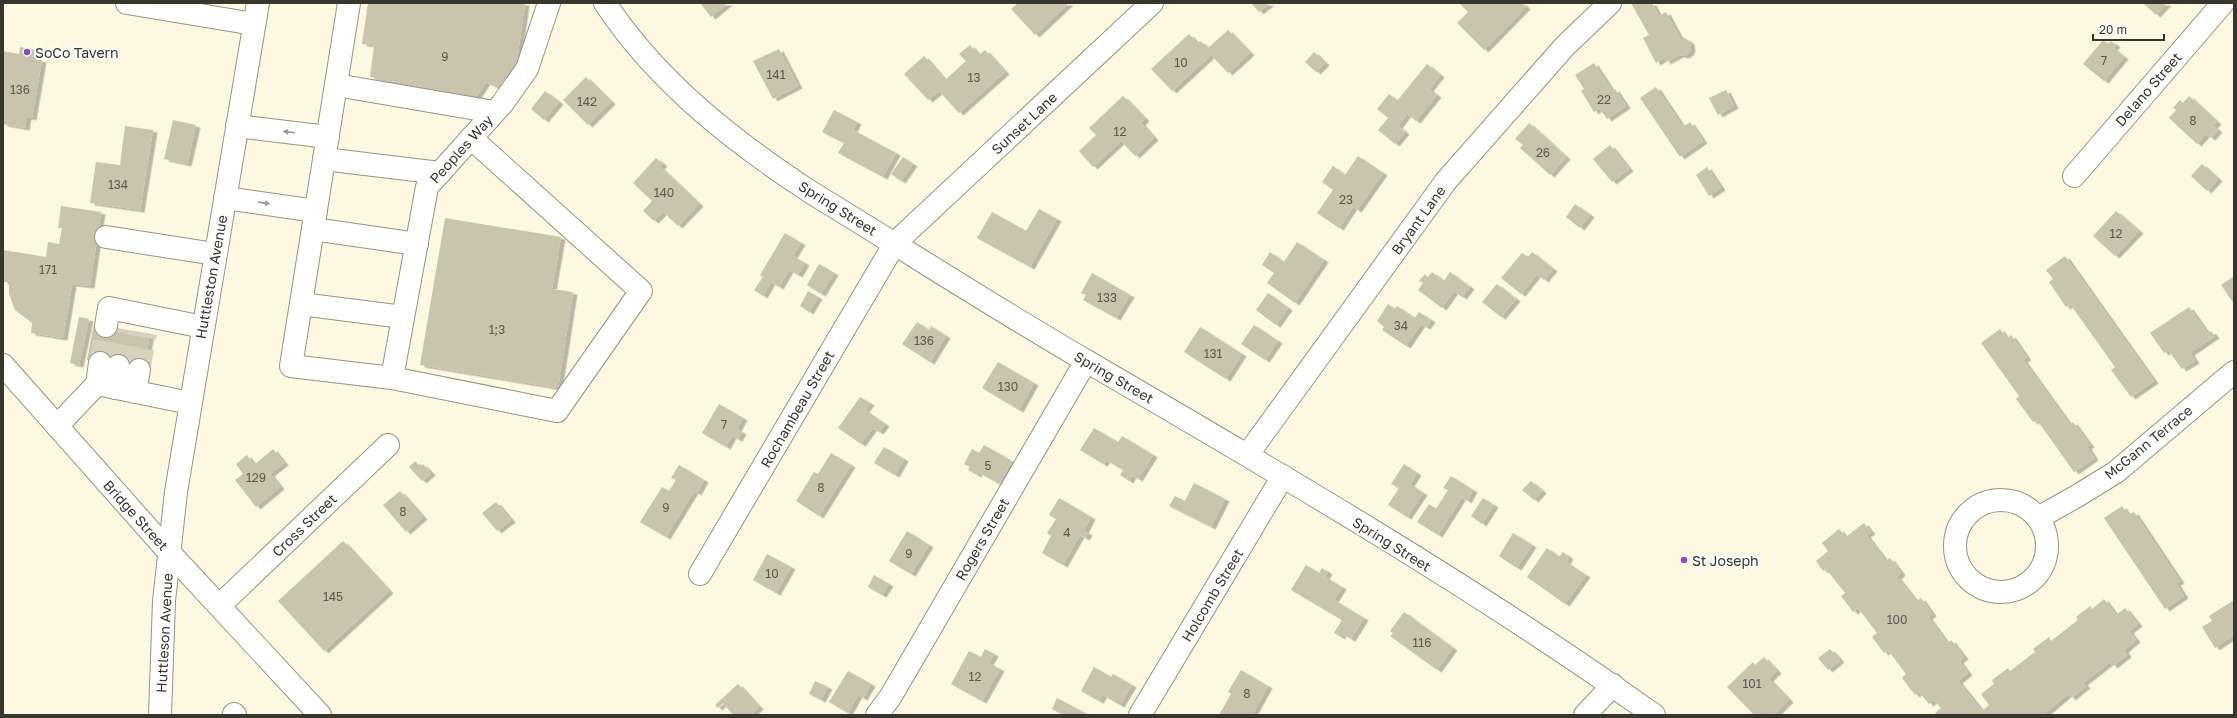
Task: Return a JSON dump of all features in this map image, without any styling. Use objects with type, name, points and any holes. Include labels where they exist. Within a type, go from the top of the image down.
[{"type":"main road","points":[[127,3],[256,13]]},
{"type":"main road","points":[[349,3],[291,366],[392,378],[557,411],[641,292],[471,138]]},
{"type":"main road","name":"Peoples Way","points":[[392,378],[427,187],[494,112],[527,69],[550,3]]},
{"type":"main road","name":"Spring Street","points":[[605,3],[624,32],[650,61],[717,124],[769,165],[1086,361],[1248,454],[1506,615],[1612,685],[1654,715]]},
{"type":"main road","name":"Sunset Lane","points":[[895,243],[1152,3]]},
{"type":"main road","name":"Bryant Lane","points":[[1248,454],[1446,181],[1566,46],[1610,3]]},
{"type":"main road","name":"Delano Street","points":[[2074,176],[2223,3]]},
{"type":"main road","name":"Huttleston Avenue","points":[[168,551],[202,327],[256,13]]},
{"type":"main road","points":[[336,85],[494,112]]},
{"type":"main road","points":[[237,126],[328,137]]},
{"type":"main road","points":[[324,159],[440,173]]},
{"type":"main road","points":[[225,198],[416,244]]},
{"type":"main road","points":[[106,237],[215,254]]},
{"type":"main road","name":"Rochambeau Street","points":[[700,574],[895,243]]},
{"type":"main road","points":[[301,304],[403,317]]},
{"type":"main road","points":[[131,323],[202,327]]},
{"type":"main road","name":"Rogers Street","points":[[877,715],[891,696],[1086,361]]},
{"type":"main road","name":"Bridge Street","points":[[3,365],[168,551],[220,605],[320,715]]},
{"type":"main road","points":[[57,426],[113,378],[139,370]]},
{"type":"main road","name":"McGann Terrace","points":[[2038,518],[2116,472],[2234,372]]},
{"type":"main road","points":[[113,378],[190,403]]},
{"type":"main road","name":"Cross Street","points":[[220,605],[388,445]]},
{"type":"main road","name":"Holcomb Street","points":[[1140,715],[1283,476]]},
{"type":"main road","points":[[1997,500],[2012,501],[2026,508],[2038,518],[2044,531],[2047,546],[2044,561],[2037,575],[2026,585],[2012,591],[1997,592],[1982,588],[1970,580],[1960,568],[1955,554],[1955,539],[1960,524],[1969,512],[1982,504],[1997,500]]},
{"type":"main road","name":"Huttleson Avenue","points":[[160,715],[164,601],[168,551]]},
{"type":"main road","points":[[1586,715],[1612,685]]},
{"type":"building","points":[[368,3],[525,3],[516,67],[504,91],[486,82],[476,97],[370,77],[374,45],[362,44]]},
{"type":"building","points":[[700,3],[728,3],[711,17]]},
{"type":"building","points":[[1018,3],[1069,3],[1035,35],[1011,9]]},
{"type":"building","points":[[1251,3],[1270,3],[1259,12]]},
{"type":"building","points":[[1459,3],[1522,3],[1526,7],[1484,50],[1457,23],[1468,12]]},
{"type":"building","points":[[1631,3],[1652,3],[1659,16],[1666,12],[1680,38],[1685,38],[1690,42],[1691,49],[1689,53],[1685,56],[1679,55],[1666,62],[1664,58],[1656,63],[1643,38],[1649,35]]},
{"type":"building","points":[[2143,3],[2167,3],[2156,15]]},
{"type":"building","points":[[1228,30],[1250,53],[1228,73],[1211,55],[1172,91],[1151,69],[1189,34],[1197,43],[1200,41],[1208,48]]},
{"type":"building","points":[[2103,40],[2108,44],[2111,41],[2116,45],[2113,48],[2124,57],[2104,81],[2083,64]]},
{"type":"building","points":[[970,45],[979,55],[985,50],[1005,72],[959,113],[939,91],[928,100],[904,74],[924,56],[945,80],[966,61],[959,54]]},
{"type":"building","points":[[20,47],[36,50],[34,58],[42,60],[32,118],[27,117],[25,128],[3,124],[3,51],[19,54]]},
{"type":"building","points":[[779,49],[798,86],[773,99],[753,61]]},
{"type":"building","points":[[1314,52],[1325,63],[1316,72],[1305,62]]},
{"type":"building","points":[[1594,63],[1612,91],[1615,89],[1626,106],[1607,119],[1599,108],[1594,112],[1581,91],[1584,89],[1575,75]]},
{"type":"building","points":[[1427,64],[1440,75],[1429,89],[1437,95],[1416,121],[1407,114],[1398,126],[1405,132],[1395,144],[1378,130],[1388,118],[1377,109],[1389,94],[1397,101]]},
{"type":"building","points":[[586,77],[611,102],[588,125],[563,100]]},
{"type":"building","points":[[1656,87],[1683,127],[1690,122],[1703,141],[1680,157],[1640,98]]},
{"type":"building","points":[[1726,90],[1734,106],[1718,115],[1709,98]]},
{"type":"building","points":[[545,91],[559,102],[544,120],[531,109]]},
{"type":"building","points":[[1123,96],[1145,119],[1141,123],[1154,138],[1135,156],[1121,141],[1093,167],[1079,151],[1096,135],[1089,128]]},
{"type":"building","points":[[2189,96],[2217,122],[2213,126],[2218,130],[2211,138],[2206,134],[2197,144],[2169,118],[2176,110],[2173,108],[2180,100],[2183,103]]},
{"type":"building","points":[[834,110],[857,122],[853,130],[896,153],[883,177],[838,153],[844,143],[822,132]]},
{"type":"building","points":[[173,120],[196,125],[187,164],[164,159]]},
{"type":"building","points":[[1529,123],[1566,157],[1550,175],[1520,148],[1523,145],[1515,139]]},
{"type":"building","points":[[125,126],[153,130],[140,210],[90,203],[96,162],[120,165]]},
{"type":"building","points":[[1610,145],[1629,169],[1612,182],[1593,159]]},
{"type":"building","points":[[1358,156],[1383,173],[1357,210],[1353,207],[1339,228],[1317,213],[1333,190],[1322,182],[1333,166],[1345,175]]},
{"type":"building","points":[[903,157],[913,164],[901,181],[891,174]]},
{"type":"building","points":[[656,158],[663,164],[660,167],[699,204],[678,226],[663,212],[654,221],[643,211],[652,201],[633,183]]},
{"type":"building","points":[[2202,164],[2218,179],[2207,191],[2191,176]]},
{"type":"building","points":[[1707,167],[1721,188],[1709,196],[1696,175]]},
{"type":"building","points":[[1575,204],[1590,215],[1580,228],[1566,217]]},
{"type":"building","points":[[61,206],[101,212],[90,286],[72,284],[63,338],[31,333],[32,323],[15,310],[9,294],[9,282],[3,282],[3,250],[46,257],[48,242],[59,244],[62,228],[58,228]]},
{"type":"building","points":[[1039,209],[1057,219],[1030,267],[977,238],[992,212],[1026,231]]},
{"type":"building","points":[[2116,211],[2139,231],[2115,256],[2093,236]]},
{"type":"building","points":[[445,218],[561,237],[552,289],[573,292],[558,388],[420,365]]},
{"type":"building","points":[[785,233],[801,243],[793,256],[805,263],[798,275],[789,270],[779,287],[771,282],[763,296],[754,290],[763,277],[760,275]]},
{"type":"building","points":[[1297,242],[1324,260],[1295,303],[1267,283],[1274,273],[1262,265],[1270,252],[1284,262]]},
{"type":"building","points":[[1532,252],[1553,269],[1544,280],[1537,274],[1521,294],[1501,278],[1522,253],[1528,257]]},
{"type":"building","points":[[2065,256],[2154,381],[2131,397],[2111,370],[2115,367],[2070,304],[2066,307],[2049,282],[2053,279],[2046,270]]},
{"type":"building","points":[[819,264],[834,273],[821,294],[807,285]]},
{"type":"building","points":[[1432,272],[1444,281],[1450,272],[1470,287],[1462,297],[1454,291],[1442,308],[1418,290],[1423,283],[1419,281],[1425,274],[1428,277]]},
{"type":"building","points":[[1092,273],[1130,295],[1116,318],[1083,300],[1086,295],[1081,293]]},
{"type":"building","points":[[2234,276],[2234,304],[2221,285]]},
{"type":"building","points":[[1497,284],[1516,299],[1501,317],[1482,302]]},
{"type":"building","points":[[808,291],[818,297],[809,312],[800,306]]},
{"type":"building","points":[[1268,293],[1288,308],[1276,325],[1256,310]]},
{"type":"building","points":[[1388,304],[1395,309],[1397,306],[1415,318],[1419,312],[1431,320],[1426,327],[1421,324],[1406,346],[1382,330],[1384,327],[1377,321]]},
{"type":"building","points":[[2189,307],[2208,334],[2211,331],[2215,336],[2190,353],[2195,361],[2182,369],[2168,350],[2164,353],[2150,333]]},
{"type":"building","points":[[79,317],[89,319],[79,365],[70,363]]},
{"type":"building","points":[[917,322],[929,330],[931,326],[946,336],[930,362],[902,344]]},
{"type":"building","points":[[94,324],[150,334],[143,371],[87,360]]},
{"type":"building","points":[[1254,325],[1278,341],[1265,360],[1241,344]]},
{"type":"building","points":[[1200,327],[1242,354],[1226,379],[1184,352]]},
{"type":"building","points":[[2000,329],[2007,339],[2011,335],[2027,358],[2023,360],[2070,425],[2073,422],[2090,445],[2087,447],[2094,458],[2074,472],[2037,420],[2033,422],[2016,399],[2019,396],[1981,343]]},
{"type":"building","points":[[998,362],[1034,383],[1019,410],[982,388]]},
{"type":"building","points":[[860,397],[870,403],[865,410],[885,424],[879,432],[873,428],[861,444],[838,428]]},
{"type":"building","points":[[719,404],[743,418],[737,429],[742,432],[738,439],[732,436],[726,447],[702,433]]},
{"type":"building","points":[[1094,428],[1118,442],[1122,436],[1153,455],[1138,479],[1132,475],[1129,481],[1120,475],[1123,470],[1106,460],[1103,464],[1080,450]]},
{"type":"building","points":[[984,445],[1012,461],[999,484],[978,472],[977,475],[968,470],[970,467],[964,464],[972,449],[979,453]]},
{"type":"building","points":[[884,447],[904,459],[895,475],[874,463]]},
{"type":"building","points":[[273,449],[284,463],[270,474],[280,487],[256,507],[235,480],[243,474],[236,464],[247,455],[254,465]]},
{"type":"building","points":[[831,453],[851,465],[819,516],[796,501],[814,472],[818,474]]},
{"type":"building","points":[[415,461],[420,467],[423,464],[431,473],[422,481],[409,467]]},
{"type":"building","points":[[1404,464],[1417,473],[1410,484],[1423,493],[1407,517],[1388,505],[1399,488],[1391,484]]},
{"type":"building","points":[[679,465],[704,480],[697,493],[694,491],[666,537],[640,522],[662,487],[669,491],[676,480],[671,478]]},
{"type":"building","points":[[1451,476],[1473,490],[1467,501],[1462,497],[1438,535],[1417,522],[1429,504],[1436,509],[1448,490],[1443,488]]},
{"type":"building","points":[[1531,481],[1542,491],[1534,500],[1522,490]]},
{"type":"building","points":[[1194,483],[1225,499],[1211,527],[1169,506],[1175,496],[1185,501]]},
{"type":"building","points":[[400,491],[423,517],[406,532],[383,505]]},
{"type":"building","points":[[1059,498],[1091,517],[1084,531],[1088,533],[1085,538],[1080,535],[1063,565],[1042,553],[1051,536],[1047,533],[1056,519],[1049,515]]},
{"type":"building","points":[[1483,498],[1494,505],[1482,524],[1471,516]]},
{"type":"building","points":[[496,502],[511,520],[497,531],[482,513]]},
{"type":"building","points":[[2122,506],[2128,515],[2134,512],[2180,581],[2176,583],[2184,596],[2165,609],[2104,518]]},
{"type":"building","points":[[1864,523],[1871,532],[1866,535],[1886,561],[1890,558],[1901,573],[1897,577],[1916,601],[1921,598],[1932,614],[1928,617],[1947,643],[1951,640],[1964,657],[1959,661],[1968,673],[1958,681],[1982,711],[1989,705],[1981,694],[1994,684],[1992,680],[2008,668],[2010,671],[2035,652],[2033,649],[2049,637],[2051,641],[2078,620],[2076,617],[2090,606],[2092,609],[2104,599],[2116,615],[2125,608],[2138,624],[2129,631],[2136,640],[2124,650],[2127,655],[2113,666],[2110,662],[2083,683],[2086,686],[2071,698],[2068,694],[2043,715],[1937,715],[1935,713],[1941,708],[1934,700],[1929,704],[1919,692],[1915,695],[1902,678],[1906,674],[1888,650],[1884,653],[1872,637],[1877,633],[1858,608],[1853,612],[1841,596],[1845,593],[1826,569],[1823,571],[1816,561],[1828,551],[1822,543],[1839,529],[1846,537]]},
{"type":"building","points":[[907,531],[929,545],[911,574],[889,561]]},
{"type":"building","points":[[1513,533],[1532,545],[1517,568],[1499,556]]},
{"type":"building","points":[[343,541],[389,591],[324,651],[278,601]]},
{"type":"building","points":[[1547,548],[1559,557],[1563,552],[1569,557],[1566,562],[1586,575],[1565,604],[1527,577]]},
{"type":"building","points":[[767,554],[791,567],[776,593],[753,580]]},
{"type":"building","points":[[1306,565],[1319,573],[1322,568],[1328,572],[1325,577],[1342,587],[1334,600],[1364,618],[1351,639],[1342,634],[1341,637],[1334,633],[1342,620],[1291,590]]},
{"type":"building","points":[[874,575],[889,584],[882,595],[868,587]]},
{"type":"building","points":[[2234,600],[2234,635],[2215,648],[2202,627],[2212,621],[2209,616]]},
{"type":"building","points":[[1404,612],[1453,648],[1437,670],[1390,636],[1393,633],[1390,631]]},
{"type":"building","points":[[985,649],[994,654],[989,663],[1000,669],[982,701],[951,684],[969,651],[981,657]]},
{"type":"building","points":[[1830,649],[1840,660],[1828,670],[1818,658]]},
{"type":"building","points":[[1764,657],[1777,671],[1769,679],[1789,700],[1774,715],[1754,715],[1727,687],[1753,662],[1755,665]]},
{"type":"building","points":[[1094,667],[1111,677],[1113,674],[1132,685],[1120,705],[1103,695],[1099,701],[1081,691]]},
{"type":"building","points":[[1241,670],[1268,686],[1252,715],[1219,715],[1231,694],[1228,692]]},
{"type":"building","points":[[848,671],[871,684],[863,698],[858,695],[848,713],[829,702]]},
{"type":"building","points":[[815,681],[828,687],[821,700],[809,694]]},
{"type":"building","points":[[738,684],[759,707],[751,715],[733,715],[723,703],[718,708],[715,705]]},
{"type":"building","points":[[1057,698],[1089,715],[1063,715],[1052,709]]},
{"type":"tunnel","points":[[100,363],[106,326]]},
{"type":"tunnel","points":[[118,366],[125,330]]},
{"type":"tunnel","points":[[139,370],[146,333]]},
{"type":"place","name":"SoCo Tavern","points":[[27,52]]},
{"type":"place","name":"St Joseph","points":[[1684,560]]}]
